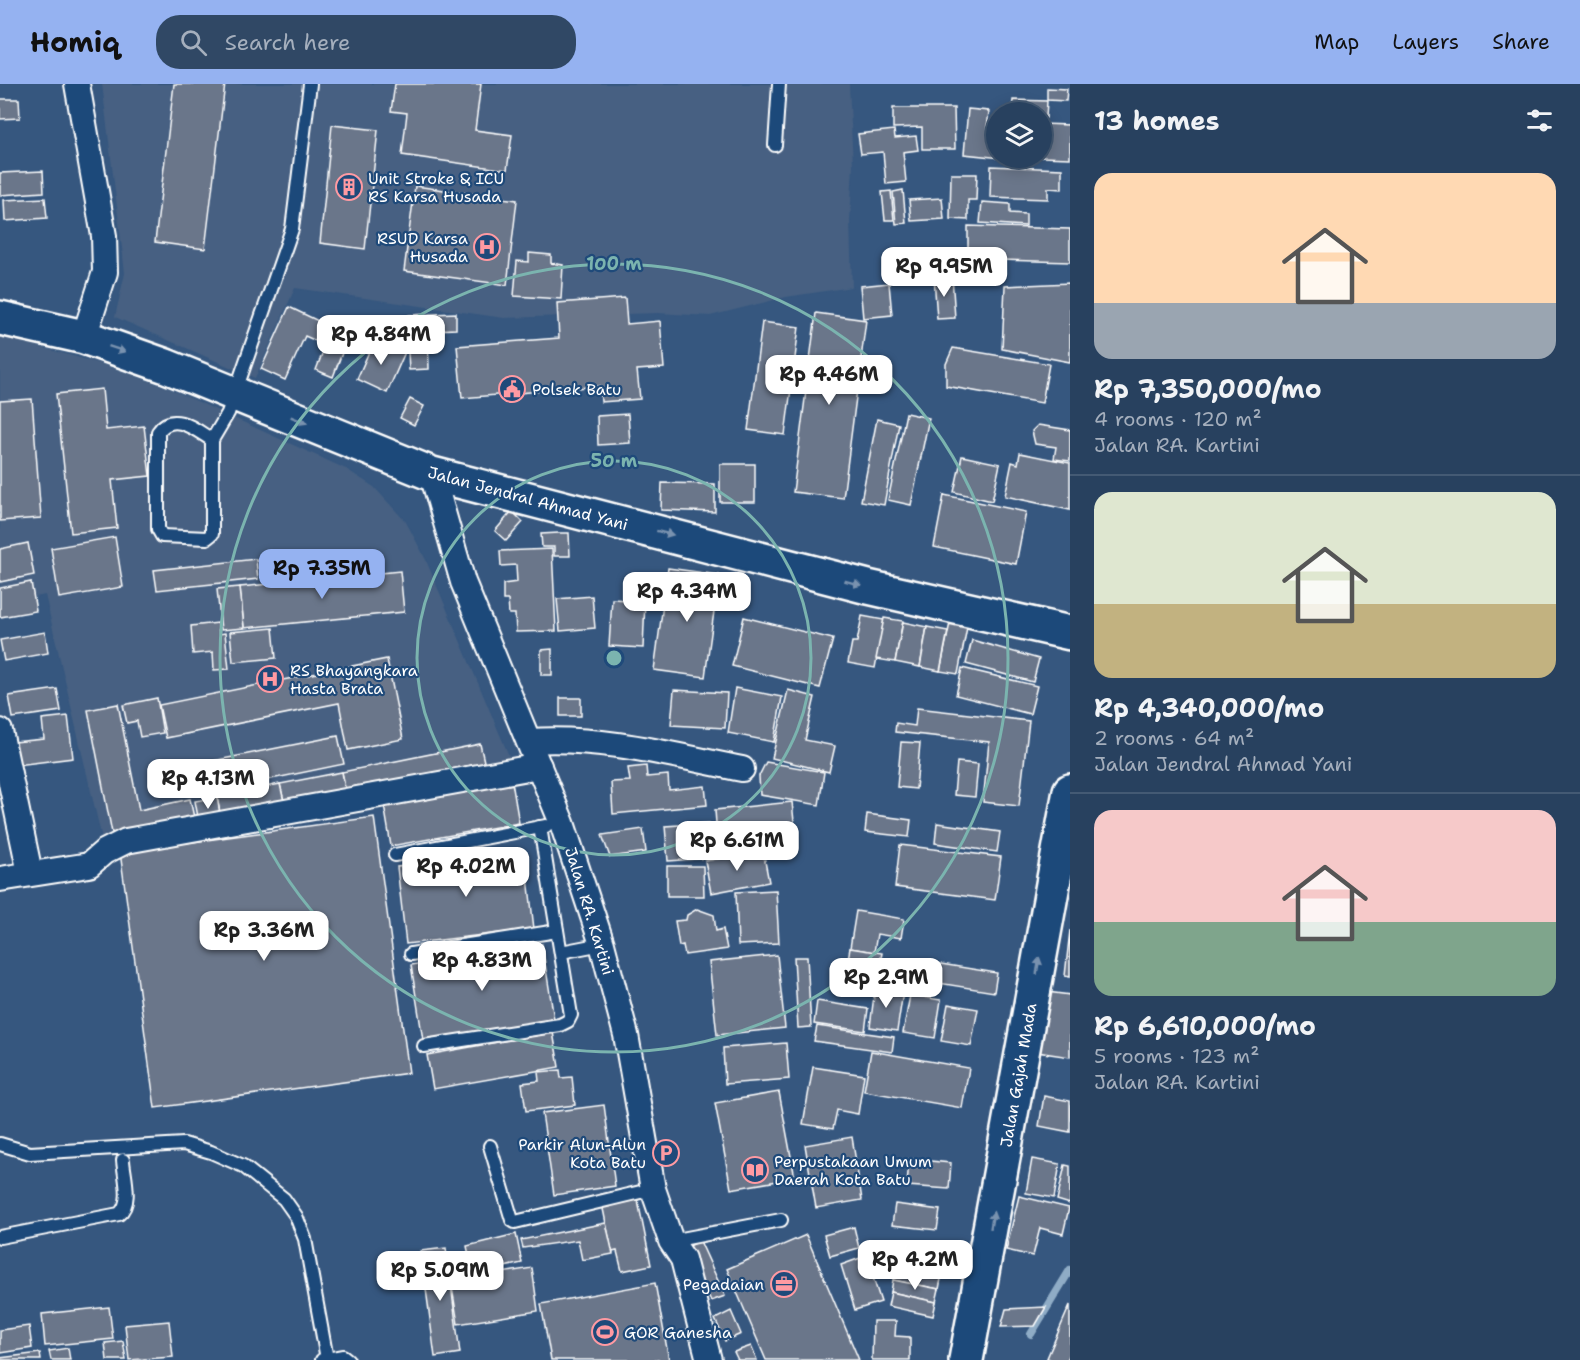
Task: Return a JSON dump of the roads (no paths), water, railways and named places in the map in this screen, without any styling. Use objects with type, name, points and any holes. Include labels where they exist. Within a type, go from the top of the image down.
[{"type":"main road","name":"Jalan Jendral Ahmad Yani","points":[[0,318],[84,337],[166,366],[432,474],[868,587],[1070,633]]},
{"type":"main road","name":"Jalan Gajah Mada","points":[[966,1360],[1070,790]]},
{"type":"street","points":[[76,84],[104,236],[105,272],[84,337]]},
{"type":"street","name":"Jalan RA. Kartini","points":[[432,474],[463,582],[530,741],[539,766],[551,825],[602,944],[626,1035],[653,1189],[671,1241],[683,1259],[709,1360]]},
{"type":"street","points":[[0,731],[30,873]]},
{"type":"street","points":[[530,741],[560,739],[612,744],[742,769]]},
{"type":"street","points":[[0,879],[90,865],[104,852],[126,841],[539,766]]},
{"type":"lane","points":[[212,440],[181,422],[167,423],[158,432],[158,529],[162,536],[207,538],[212,534],[212,440],[235,394],[292,229],[310,84]]},
{"type":"lane","points":[[775,145],[779,84]]},
{"type":"lane","points":[[395,855],[551,825],[557,931],[571,1015],[568,1021],[560,1025],[424,1046]]},
{"type":"lane","points":[[411,954],[557,931]]},
{"type":"lane","points":[[561,952],[602,944]]},
{"type":"lane","points":[[0,1144],[30,1153],[184,1144],[243,1166],[284,1199],[296,1216],[305,1239],[324,1360],[343,1356],[348,1360]]},
{"type":"lane","points":[[490,1146],[512,1220],[515,1222],[653,1189]]},
{"type":"lane","points":[[0,1238],[119,1214],[125,1209],[127,1202],[123,1160]]},
{"type":"lane","points":[[671,1241],[781,1220]]},
{"type":"waterway","points":[[1031,1334],[1070,1270]]},
{"type":"place","name":"Unit Stroke & ICU RS Karsa Husada","points":[[349,187]]},
{"type":"place","name":"RSUD Karsa Husada","points":[[487,247]]},
{"type":"place","name":"Polsek Batu","points":[[512,389]]},
{"type":"place","name":"RS Bhayangkara Hasta Brata","points":[[270,679]]},
{"type":"place","name":"Parkir Alun-Alun Kota Batu","points":[[666,1153]]},
{"type":"place","name":"Perpustakaan Umum Daerah Kota Batu","points":[[755,1170]]},
{"type":"place","name":"Pegadaian","points":[[784,1284]]},
{"type":"place","name":"GOR Ganesha","points":[[605,1332]]}]
